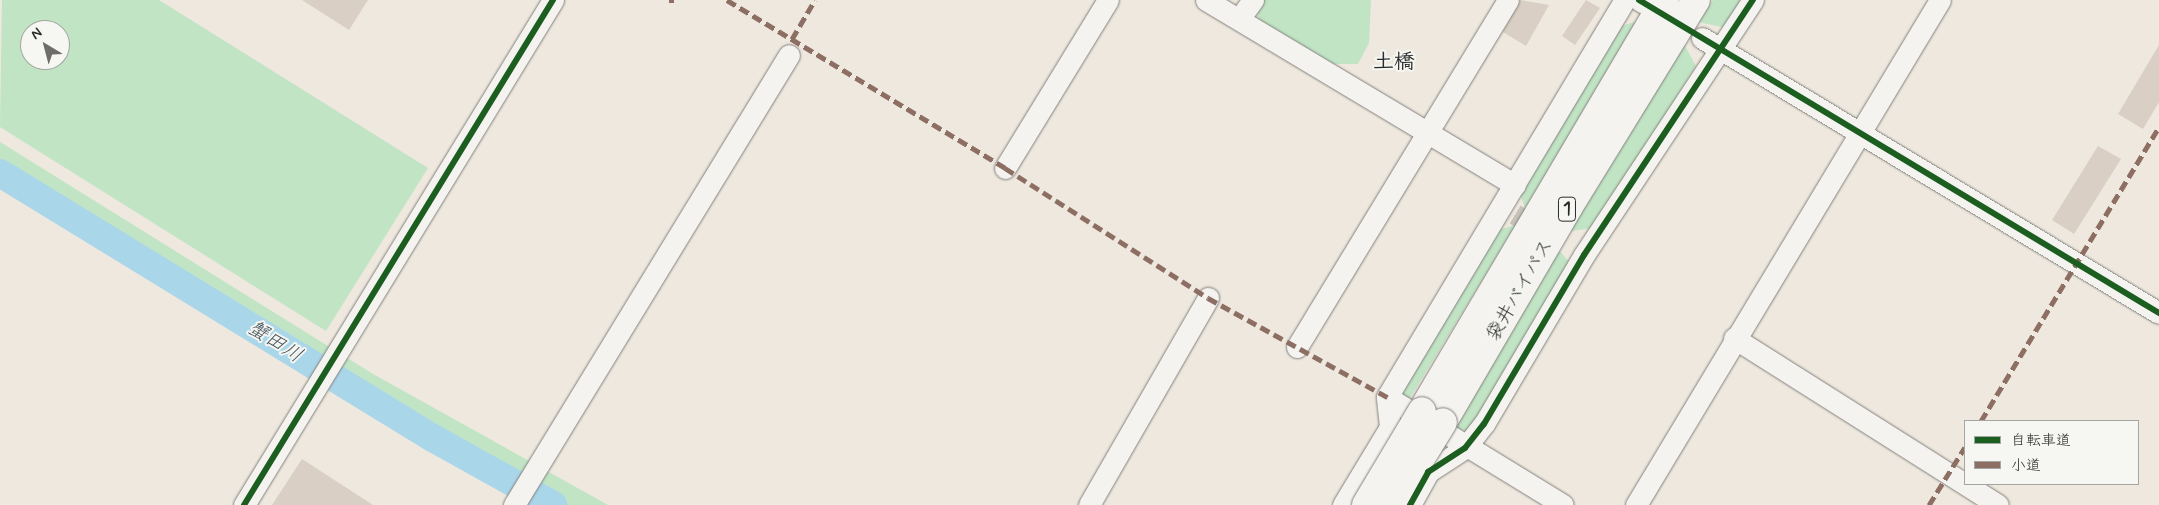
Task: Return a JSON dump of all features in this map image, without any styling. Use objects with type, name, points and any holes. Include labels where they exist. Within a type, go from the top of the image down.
[{"type":"highway","name":"袋井バイパス","points":[[1366,505],[1433,416],[1568,208],[1696,0]]},
{"type":"highway","name":"袋井バイパス","points":[[1392,505],[1433,416],[1643,1]]},
{"type":"street","points":[[244,505],[553,0]]},
{"type":"street","points":[[1005,168],[1108,0]]},
{"type":"street","points":[[1206,0],[1515,185]]},
{"type":"street","points":[[1239,19],[1253,0]]},
{"type":"street","points":[[1297,347],[1508,0]]},
{"type":"street","points":[[1410,505],[1428,472],[1466,448],[1576,251],[1711,44],[1752,0]]},
{"type":"street","points":[[1636,505],[1734,338],[1940,0]]},
{"type":"street","points":[[1343,505],[1390,427],[1387,397],[1508,210],[1515,185],[1643,1]]},
{"type":"street","points":[[1711,44],[1859,131],[2159,313]]},
{"type":"street","points":[[514,505],[551,441],[788,55]]},
{"type":"street","points":[[1089,505],[1208,298]]},
{"type":"street","points":[[1734,338],[1964,483]]},
{"type":"street","points":[[1387,397],[1466,448],[1563,505]]},
{"type":"street","points":[[1966,485],[1998,505]]},
{"type":"green space","points":[[2,0],[159,0],[428,168],[326,331],[0,127]]},
{"type":"green space","points":[[1253,0],[1371,0],[1369,43],[1358,64],[1329,64],[1260,23]]},
{"type":"green space","points":[[1713,0],[1744,0],[1722,27],[1698,22]]},
{"type":"green space","points":[[1640,20],[1525,208],[1518,189],[1619,27]]},
{"type":"green space","points":[[1684,44],[1696,66],[1593,228],[1565,232]]},
{"type":"green space","points":[[0,142],[373,374],[608,505],[530,505],[0,186]]},
{"type":"green space","points":[[1516,225],[1405,406],[1390,392],[1494,231]]},
{"type":"green space","points":[[1557,248],[1570,263],[1469,431],[1454,428]]},
{"type":"building","points":[[302,0],[368,0],[349,30]]},
{"type":"building","points":[[1520,0],[1549,5],[1526,46],[1503,32]]},
{"type":"building","points":[[1586,0],[1600,8],[1575,45],[1562,36]]},
{"type":"building","points":[[2159,45],[2159,102],[2143,129],[2118,114]]},
{"type":"building","points":[[2098,146],[2121,159],[2074,234],[2052,220]]},
{"type":"building","points":[[302,459],[373,505],[272,505]]},
{"type":"waterway","name":"蟹田川","points":[[0,173],[431,437],[553,505]]},
{"type":"tunnel","points":[[1515,214],[1569,246]]},
{"type":"marked path","points":[[669,0],[674,0]]},
{"type":"marked path","points":[[727,0],[1005,168],[1208,298],[1387,397]]},
{"type":"marked path","points":[[792,39],[815,0]]},
{"type":"marked path","points":[[1982,420],[2159,127]]},
{"type":"marked path","points":[[1929,505],[1964,449]]},
{"type":"cycle path","points":[[244,505],[553,0]]},
{"type":"cycle path","points":[[1639,0],[2159,313]]},
{"type":"cycle path","points":[[1410,505],[1428,472],[1465,448],[1484,424],[1584,255],[1753,0]]},
{"type":"district","name":"土橋","points":[[1394,62]]}]
